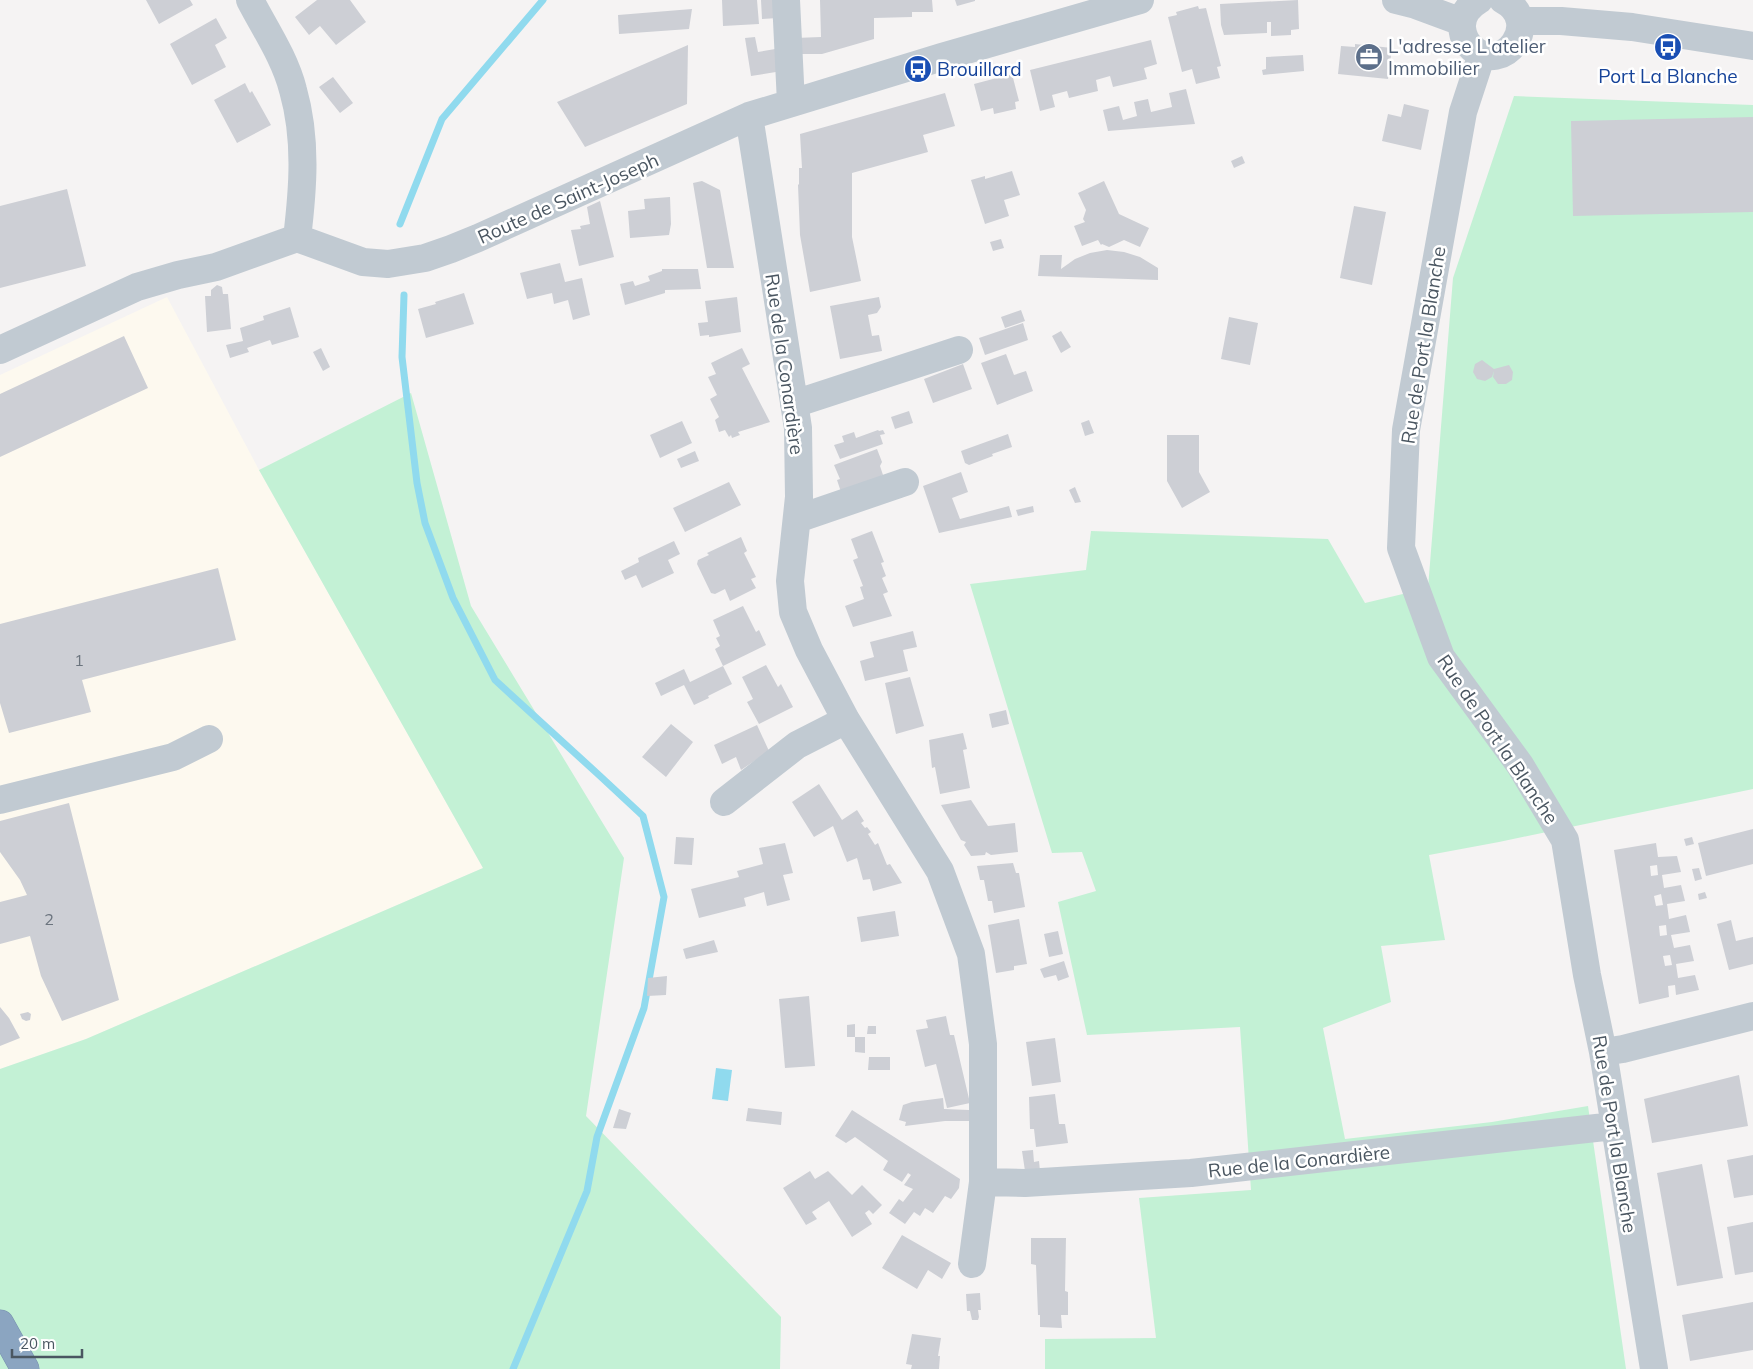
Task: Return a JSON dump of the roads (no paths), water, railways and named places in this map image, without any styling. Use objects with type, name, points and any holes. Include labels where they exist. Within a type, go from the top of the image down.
[{"type":"highway","points":[[0,1324],[25,1369]]},
{"type":"street","points":[[0,350],[137,286],[216,267],[297,238],[302,190],[301,128],[293,88],[277,50],[250,0]]},
{"type":"street","points":[[786,0],[791,104]]},
{"type":"street","name":"Route de Saint-Joseph","points":[[297,238],[363,262],[388,264],[425,258],[478,238],[748,116],[942,57],[1140,0]]},
{"type":"street","points":[[1396,0],[1416,5],[1462,22]]},
{"type":"street","points":[[1479,0],[1469,8],[1462,22],[1463,33],[1467,42],[1474,50],[1482,54],[1497,55],[1510,49],[1519,37],[1520,21],[1516,10],[1503,0]]},
{"type":"street","points":[[1520,21],[1561,21],[1632,27],[1753,46]]},
{"type":"street","name":"Rue de Port la Blanche","points":[[1482,54],[1463,112],[1406,430],[1402,548],[1441,657],[1520,765],[1565,840],[1654,1369]]},
{"type":"street","name":"Rue de la Conardière","points":[[748,116],[798,428],[799,497],[790,581],[793,612],[808,650],[846,720],[940,871],[971,954],[983,1044],[983,1182],[972,1264]]},
{"type":"street","points":[[794,404],[959,350]]},
{"type":"street","points":[[797,518],[905,482]]},
{"type":"street","points":[[724,802],[797,745],[846,720]]},
{"type":"street","points":[[0,800],[173,756],[209,739]]},
{"type":"street","points":[[1602,1052],[1623,1049],[1753,1016]]},
{"type":"street","name":"Rue de la Conardière","points":[[983,1182],[1025,1183],[1191,1173],[1614,1126]]},
{"type":"water","points":[[716,1068],[732,1070],[728,1101],[712,1099]]},
{"type":"waterway","points":[[400,224],[442,119],[543,0]]},
{"type":"waterway","points":[[404,295],[402,357],[417,483],[425,523],[453,598],[495,680],[643,816],[664,897],[644,1008],[597,1137],[587,1191],[513,1369]]},
{"type":"place","name":"Port La Blanche","points":[[1668,47]]},
{"type":"place","name":"L'adresse L'atelier Immobilier","points":[[1369,57]]},
{"type":"place","name":"Brouillard","points":[[918,69]]}]
